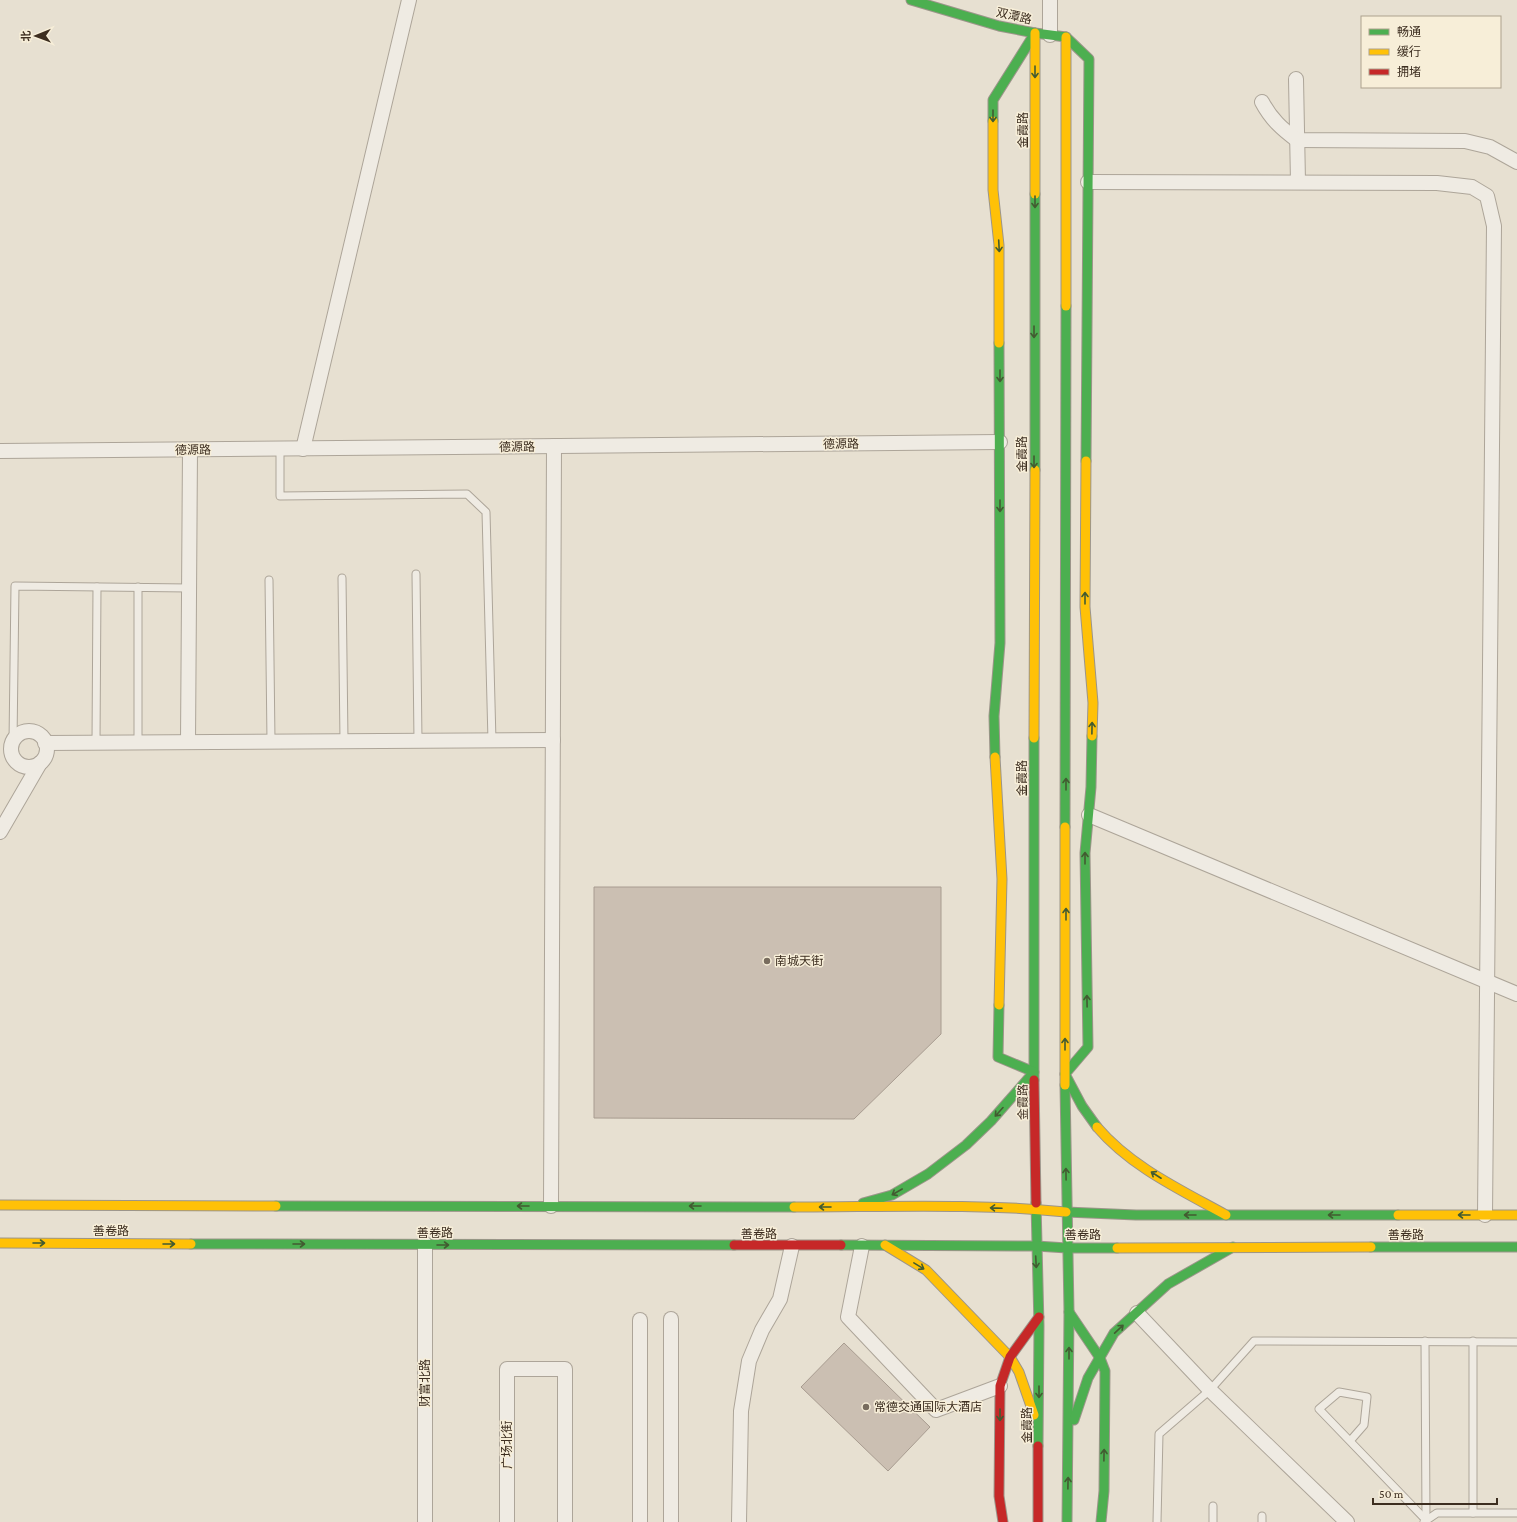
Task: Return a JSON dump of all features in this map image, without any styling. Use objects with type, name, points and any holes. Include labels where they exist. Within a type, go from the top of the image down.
[{"type":"main road","name":"双潭路","points":[[911,0],[999,26],[1035,33],[1066,36]]},
{"type":"main road","name":"金霞路","points":[[1035,33],[1030,442],[1031,879],[1036,1246],[1039,1317],[1038,1522]]},
{"type":"main road","points":[[851,1207],[892,1195],[928,1174],[966,1145],[991,1121],[1034,1072],[998,1057],[1005,879],[994,744],[994,716],[1000,643],[1003,442],[999,245],[993,190],[993,100],[1035,33]]},
{"type":"main road","points":[[1066,36],[1077,182],[1076,878],[1065,1074],[1069,1312],[1067,1522]]},
{"type":"main road","points":[[1065,1074],[1088,1046],[1076,878],[1085,853],[1076,810],[1091,787],[1093,703],[1076,615],[1077,182],[1089,59],[1066,36]]},
{"type":"main road","points":[[1065,1074],[1084,1108],[1103,1134],[1128,1156],[1158,1177],[1226,1215]]},
{"type":"main road","points":[[0,1205],[962,1207],[1036,1209]]},
{"type":"main road","name":"善卷路","points":[[1036,1209],[1136,1215],[1517,1215]]},
{"type":"main road","name":"善卷路","points":[[0,1243],[792,1246],[885,1245],[1036,1246],[1067,1248],[1517,1247]]},
{"type":"main road","points":[[885,1245],[926,1270],[1010,1357],[1018,1372],[1038,1429]]},
{"type":"main road","points":[[1068,1440],[1088,1378],[1114,1333],[1168,1284],[1233,1247]]},
{"type":"main road","points":[[1069,1312],[1100,1358],[1105,1371],[1104,1491],[1101,1522]]},
{"type":"main road","points":[[1003,1522],[999,1496],[1000,1386],[1010,1357],[1039,1317]]},
{"type":"street","points":[[303,449],[409,0]]},
{"type":"street","points":[[1050,0],[1050,35]]},
{"type":"street","points":[[1296,79],[1298,182]]},
{"type":"street","points":[[1262,102],[1270,116],[1282,129],[1297,140],[1465,141],[1490,147],[1517,162]]},
{"type":"street","points":[[1077,182],[1437,183],[1472,187],[1487,196],[1494,226],[1485,1215]]},
{"type":"street","name":"德源路","points":[[0,451],[1003,442]]},
{"type":"street","points":[[551,1206],[554,446]]},
{"type":"street","points":[[188,742],[190,450]]},
{"type":"street","points":[[0,832],[46,754],[45,742],[38,734],[26,732],[20,733],[8,746],[18,763],[29,767],[40,763]]},
{"type":"street","points":[[45,742],[553,740]]},
{"type":"street","points":[[1076,810],[1517,994]]},
{"type":"street","name":"财富北路","points":[[425,1244],[425,1522]]},
{"type":"street","points":[[739,1522],[741,1411],[749,1361],[762,1330],[780,1299],[792,1246]]},
{"type":"street","points":[[862,1246],[848,1317],[936,1410],[1000,1386]]},
{"type":"street","points":[[1137,1313],[1210,1390],[1347,1522]]},
{"type":"street","points":[[671,1319],[671,1522]]},
{"type":"street","points":[[640,1320],[640,1522]]},
{"type":"street","name":"广场北街","points":[[507,1522],[507,1368],[565,1369],[565,1522]]},
{"type":"lane","points":[[280,449],[280,496],[467,494],[486,512],[492,740]]},
{"type":"lane","points":[[416,574],[418,741]]},
{"type":"lane","points":[[342,578],[344,741]]},
{"type":"lane","points":[[269,580],[271,741]]},
{"type":"lane","points":[[8,746],[15,586],[189,588]]},
{"type":"lane","points":[[96,742],[97,587]]},
{"type":"lane","points":[[138,587],[138,742]]},
{"type":"lane","points":[[1425,1341],[1425,1521]]},
{"type":"lane","points":[[1157,1522],[1159,1434],[1210,1390],[1254,1342],[1517,1342]]},
{"type":"lane","points":[[1473,1342],[1473,1513]]},
{"type":"lane","points":[[1350,1441],[1364,1425],[1367,1397],[1340,1392],[1319,1409],[1425,1521]]},
{"type":"lane","points":[[1213,1506],[1213,1522]]},
{"type":"lane","points":[[1425,1521],[1437,1513],[1517,1513]]},
{"type":"building","name":"南城天街","points":[[594,887],[941,887],[941,1034],[854,1119],[594,1118]]},
{"type":"building","name":"常德交通国际大酒店","points":[[844,1343],[930,1427],[888,1471],[801,1387]]},
{"type":"traffic: fast","points":[[911,0],[999,26],[1066,37]]},
{"type":"traffic: fast","points":[[993,121],[993,100],[1035,33]]},
{"type":"traffic: fast","points":[[1066,37],[1089,59],[1086,461]]},
{"type":"traffic: fast","points":[[1035,194],[1035,470]]},
{"type":"traffic: fast","points":[[1065,827],[1066,306]]},
{"type":"traffic: fast","points":[[995,757],[994,716],[1000,643],[999,343]]},
{"type":"traffic: fast","points":[[1092,736],[1091,787],[1085,853],[1088,1047],[1065,1074],[1082,1106],[1097,1127]]},
{"type":"traffic: fast","points":[[1034,738],[1034,1080]]},
{"type":"traffic: fast","points":[[863,1203],[892,1195],[928,1174],[966,1145],[991,1121],[1034,1072],[998,1057],[999,1005]]},
{"type":"traffic: fast","points":[[1065,1085],[1069,1312],[1067,1522]]},
{"type":"traffic: fast","points":[[1036,1203],[1039,1326],[1038,1446]]},
{"type":"traffic: fast","points":[[276,1206],[794,1207]]},
{"type":"traffic: fast","points":[[1066,1212],[1136,1215],[1398,1215]]},
{"type":"traffic: fast","points":[[191,1244],[734,1245]]},
{"type":"traffic: fast","points":[[841,1245],[1117,1248]]},
{"type":"traffic: fast","points":[[1074,1420],[1088,1378],[1114,1333],[1168,1284],[1233,1247]]},
{"type":"traffic: fast","points":[[1371,1247],[1517,1247]]},
{"type":"traffic: fast","points":[[1069,1312],[1100,1358],[1105,1371],[1104,1491],[1101,1522]]},
{"type":"traffic: slow","points":[[1035,33],[1035,194]]},
{"type":"traffic: slow","points":[[1066,37],[1066,306]]},
{"type":"traffic: slow","points":[[993,121],[993,190],[999,245],[999,343]]},
{"type":"traffic: slow","points":[[1086,461],[1085,607],[1093,703],[1092,736]]},
{"type":"traffic: slow","points":[[1034,738],[1035,470]]},
{"type":"traffic: slow","points":[[995,757],[1002,879],[999,1005]]},
{"type":"traffic: slow","points":[[1065,827],[1065,1085]]},
{"type":"traffic: slow","points":[[1097,1127],[1125,1154],[1157,1177],[1226,1215]]},
{"type":"traffic: slow","points":[[0,1205],[276,1206]]},
{"type":"traffic: slow","points":[[794,1207],[964,1206],[1066,1212]]},
{"type":"traffic: slow","points":[[1398,1215],[1517,1215]]},
{"type":"traffic: slow","points":[[0,1243],[191,1244]]},
{"type":"traffic: slow","points":[[885,1245],[926,1270],[1010,1357],[1019,1372],[1034,1415]]},
{"type":"traffic: slow","points":[[1117,1248],[1371,1247]]},
{"type":"traffic: jam","points":[[1034,1080],[1036,1203]]},
{"type":"traffic: jam","points":[[734,1245],[841,1245]]},
{"type":"traffic: jam","points":[[1003,1522],[999,1496],[1000,1386],[1010,1357],[1039,1317]]},
{"type":"traffic: jam","points":[[1038,1446],[1038,1522]]},
{"type":"place","name":"南城天街","points":[[767,961]]},
{"type":"place","name":"常德交通国际大酒店","points":[[866,1407]]}]
